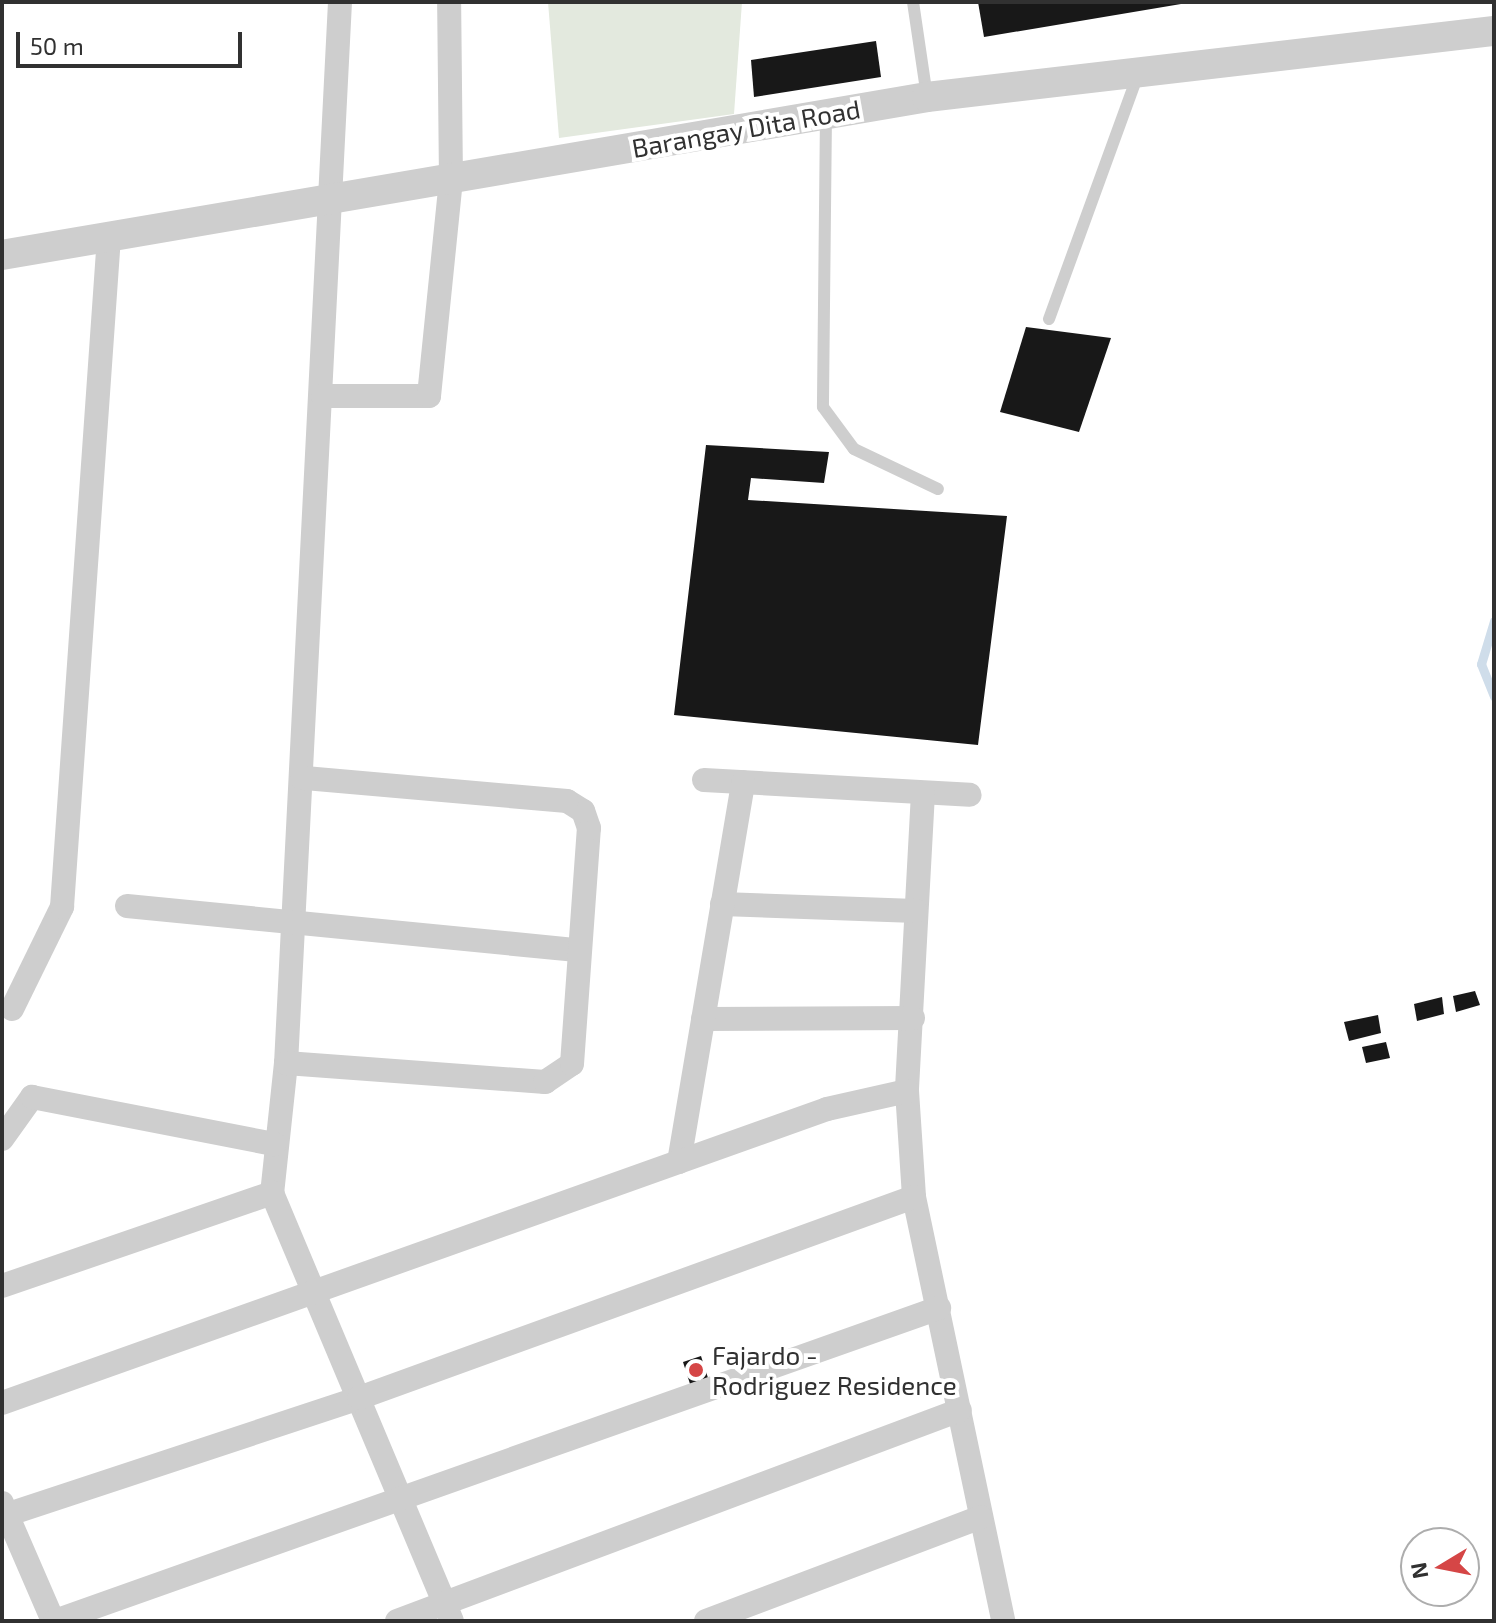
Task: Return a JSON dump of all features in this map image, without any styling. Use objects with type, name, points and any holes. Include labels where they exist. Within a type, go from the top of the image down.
[{"type":"street","points":[[340,2],[323,396],[291,923],[286,1063],[274,1144],[272,1193],[448,1613]]},
{"type":"street","points":[[323,396],[429,396],[451,181],[449,2]]},
{"type":"street","name":"Barangay Dita Road","points":[[2,255],[451,181],[927,97],[1494,31]]},
{"type":"street","points":[[12,1009],[62,907],[109,237]]},
{"type":"street","points":[[286,1063],[545,1082],[572,1064],[577,950],[589,828],[583,811],[567,801],[302,778]]},
{"type":"street","points":[[704,780],[970,795]]},
{"type":"street","points":[[679,1162],[743,782]]},
{"type":"street","points":[[923,793],[907,1091],[914,1197],[1003,1621]]},
{"type":"street","points":[[722,904],[916,911]]},
{"type":"street","points":[[127,906],[577,950]]},
{"type":"street","points":[[703,1019],[913,1018]]},
{"type":"street","points":[[2,1403],[827,1109],[907,1091]]},
{"type":"street","points":[[2,1139],[32,1097],[274,1144]]},
{"type":"street","points":[[2,1286],[272,1193]]},
{"type":"street","points":[[914,1197],[359,1398],[4,1509],[54,1621],[399,1496],[939,1308]]},
{"type":"street","points":[[397,1621],[448,1613],[960,1410]]},
{"type":"street","points":[[706,1621],[981,1517]]},
{"type":"lane","points":[[913,2],[927,97]]},
{"type":"lane","points":[[1049,319],[1140,72]]},
{"type":"lane","points":[[826,114],[823,407],[854,449],[938,489]]},
{"type":"shaded area","points":[[548,2],[742,2],[734,114],[559,138]]},
{"type":"building","points":[[978,2],[1181,2],[1181,4],[984,37]]},
{"type":"building","points":[[876,41],[881,77],[754,97],[751,60]]},
{"type":"building","points":[[1026,327],[1111,338],[1079,432],[1000,412]]},
{"type":"building","points":[[706,445],[829,452],[824,483],[751,478],[748,500],[1007,516],[978,745],[674,715]]},
{"type":"building","points":[[1475,991],[1480,1005],[1456,1012],[1453,996]]},
{"type":"building","points":[[1442,997],[1444,1014],[1417,1021],[1414,1004]]},
{"type":"building","points":[[1378,1015],[1381,1033],[1349,1041],[1344,1022]]},
{"type":"building","points":[[1386,1042],[1390,1058],[1366,1063],[1362,1047]]},
{"type":"building","name":"Fajardo - Rodriguez Residence","points":[[701,1356],[708,1378],[690,1384],[683,1362]]},
{"type":"waterway","points":[[1494,621],[1481,664],[1494,697]]},
{"type":"place","name":"Fajardo - Rodriguez Residence","points":[[696,1370]]}]
